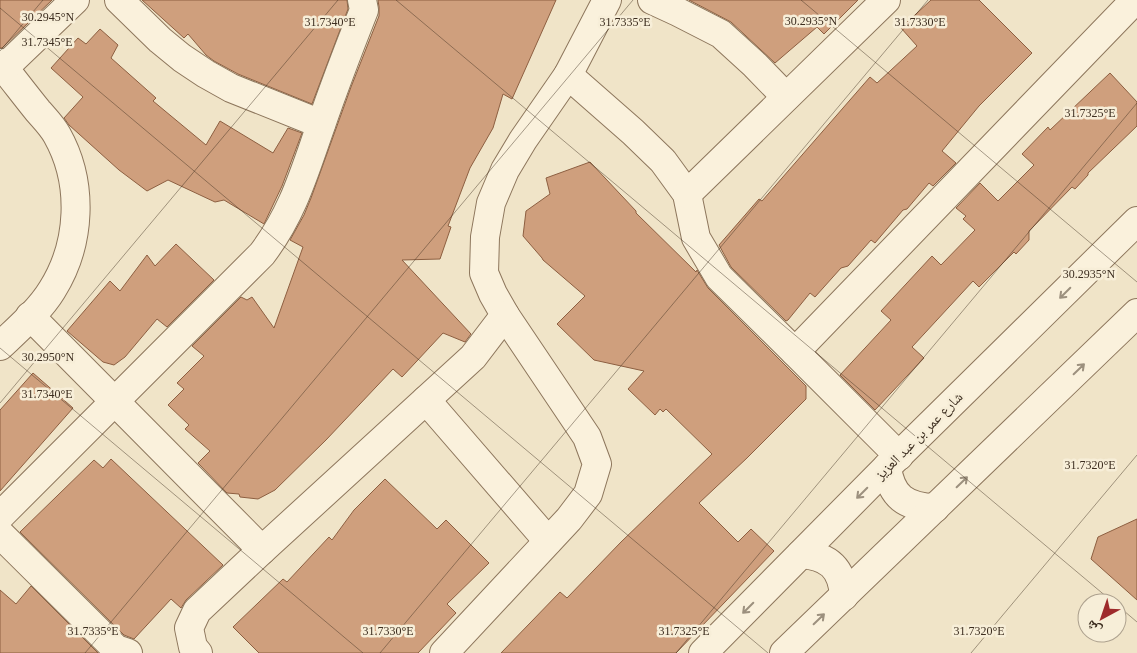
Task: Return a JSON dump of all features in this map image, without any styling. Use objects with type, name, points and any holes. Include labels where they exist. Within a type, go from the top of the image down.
[{"type":"street","points":[[0,346],[52,291],[67,261],[75,229],[76,196],[70,164],[56,134],[2,66],[75,0]]},
{"type":"street","points":[[119,0],[160,40],[206,74],[231,88],[321,124]]},
{"type":"street","points":[[0,516],[262,254],[272,240],[288,213],[301,183],[364,10],[362,0]]},
{"type":"street","points":[[444,653],[569,519],[588,494],[597,464],[587,437],[504,314],[484,273],[485,237],[491,203],[505,170],[568,75],[607,0]]},
{"type":"street","points":[[652,0],[720,34],[786,97]]},
{"type":"street","points":[[687,194],[886,0]]},
{"type":"street","points":[[795,352],[1135,0]]},
{"type":"street","points":[[568,75],[663,161],[687,194],[696,238],[719,277],[795,352],[893,462],[888,478],[898,495],[908,503],[921,508],[935,508]]},
{"type":"street","name":"شارع عمر بن عبد العزيز","points":[[704,653],[800,554],[1137,222]]},
{"type":"street","points":[[784,653],[1137,313]]},
{"type":"street","points":[[198,653],[193,647],[189,628],[197,612],[262,550],[474,357],[504,314]]},
{"type":"street","points":[[30,316],[262,550]]},
{"type":"street","points":[[426,400],[548,541]]},
{"type":"street","points":[[0,534],[116,648],[128,653]]},
{"type":"street","points":[[800,554],[822,558],[832,565],[839,574],[843,584],[844,596]]},
{"type":"building","points":[[0,0],[52,0],[0,48]]},
{"type":"building","points":[[142,0],[347,0],[348,9],[312,104],[238,74],[214,61],[206,55],[188,34],[184,38]]},
{"type":"building","points":[[378,0],[556,0],[512,99],[503,94],[493,128],[470,168],[448,226],[451,227],[440,259],[402,260],[471,334],[465,342],[443,333],[402,377],[393,369],[326,440],[275,490],[258,499],[240,497],[239,494],[227,493],[198,463],[210,451],[185,429],[189,425],[168,405],[184,389],[177,383],[204,356],[192,346],[241,297],[247,300],[252,297],[274,328],[303,247],[290,240],[311,198],[379,16]]},
{"type":"building","points":[[689,0],[858,0],[824,34],[817,27],[775,63],[731,22]]},
{"type":"building","points":[[931,0],[979,0],[1032,53],[979,106],[942,151],[956,163],[933,186],[929,183],[875,243],[871,240],[848,266],[841,268],[815,297],[810,293],[786,321],[731,267],[719,245],[759,199],[762,201],[870,77],[877,83],[917,46],[901,28]]},
{"type":"building","points":[[100,29],[118,45],[111,58],[156,98],[153,101],[206,145],[220,121],[273,153],[288,128],[302,133],[282,186],[264,224],[224,200],[215,202],[168,180],[147,191],[119,170],[69,125],[64,118],[83,97],[51,68],[78,38],[86,44]]},
{"type":"building","points":[[1110,73],[1137,102],[1137,126],[1088,173],[1075,189],[1072,187],[1029,231],[1029,240],[1016,254],[1014,252],[979,287],[973,281],[912,347],[924,358],[875,410],[840,375],[891,320],[881,311],[932,256],[941,265],[975,230],[963,219],[966,216],[956,208],[980,183],[998,201],[1034,165],[1022,154],[1048,127],[1050,130]]},
{"type":"building","points":[[590,162],[636,213],[696,272],[697,270],[708,288],[806,386],[806,399],[699,503],[738,542],[751,529],[774,551],[676,653],[501,653],[560,592],[567,598],[621,542],[712,454],[666,409],[663,412],[660,409],[655,415],[628,389],[644,371],[594,360],[557,324],[585,296],[543,260],[523,236],[526,211],[550,194],[546,178]]},
{"type":"building","points":[[176,244],[214,280],[167,327],[157,319],[125,357],[114,365],[103,362],[67,331],[110,281],[120,291],[147,255],[155,266]]},
{"type":"building","points":[[33,373],[73,408],[0,491],[0,410]]},
{"type":"building","points":[[111,459],[223,565],[186,600],[181,608],[171,599],[134,639],[124,635],[20,532],[94,460],[103,468]]},
{"type":"building","points":[[385,479],[437,529],[446,520],[489,563],[447,604],[456,613],[418,653],[259,653],[233,627],[283,579],[287,582],[329,537],[332,540],[354,510]]},
{"type":"building","points":[[1137,519],[1137,600],[1091,559],[1098,537]]},
{"type":"building","points":[[31,586],[98,653],[0,653],[0,590],[16,604]]}]
